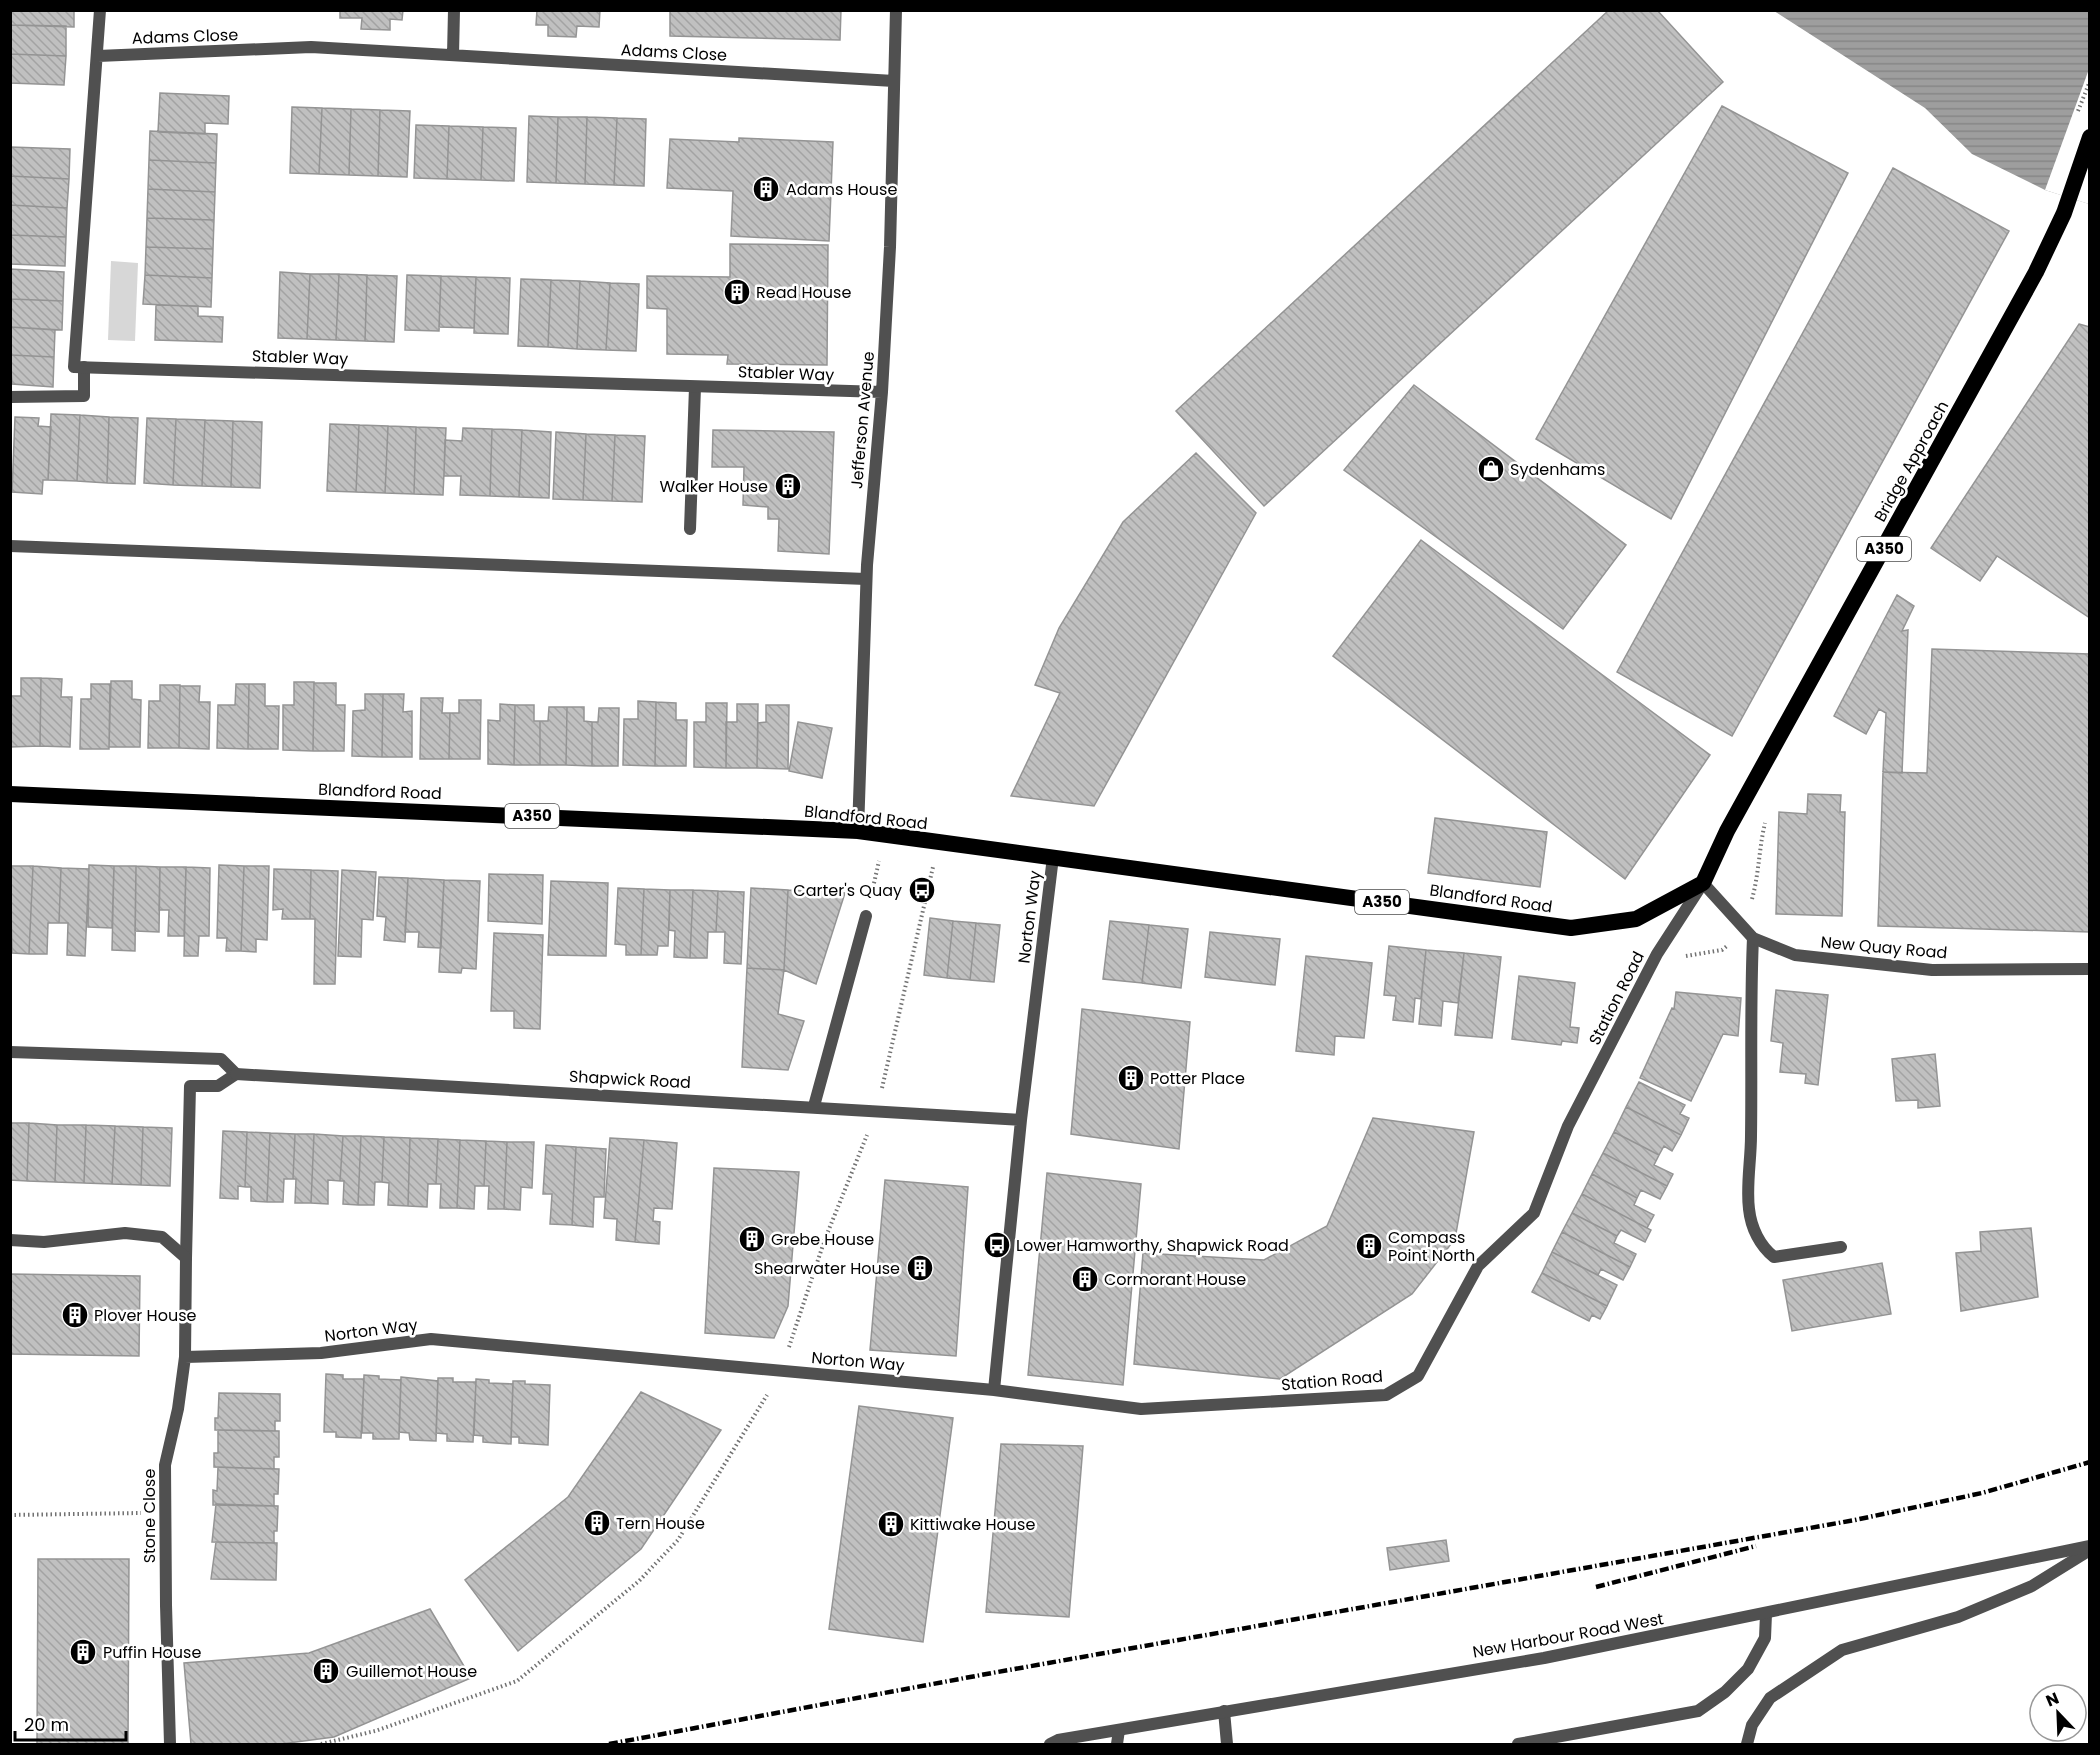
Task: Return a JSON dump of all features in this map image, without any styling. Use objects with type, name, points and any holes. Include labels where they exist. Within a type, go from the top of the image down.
[{"type":"highway","name":"Bridge Approach","points":[[1703,883],[1727,831],[2036,272],[2064,213],[2090,138]]},
{"type":"highway","name":"Blandford Road","points":[[10,794],[858,831],[1571,927],[1636,919],[1703,883]]},
{"type":"street","points":[[10,397],[84,396],[84,367],[74,367],[98,56],[99,10]]},
{"type":"street","points":[[453,55],[454,10]]},
{"type":"street","name":"Jefferson Avenue","points":[[858,831],[866,579],[882,392],[896,10]]},
{"type":"street","name":"Adams Close","points":[[98,56],[311,47],[894,81]]},
{"type":"street","name":"Stabler Way","points":[[84,367],[882,392]]},
{"type":"street","points":[[690,529],[695,387]]},
{"type":"street","points":[[10,546],[866,579]]},
{"type":"street","name":"Norton Way","points":[[185,1357],[321,1353],[431,1339],[994,1390],[1021,1120],[1053,857]]},
{"type":"street","name":"New Quay Road","points":[[1703,883],[1753,938],[1795,955],[1932,970],[2090,969]]},
{"type":"street","name":"Station Road","points":[[994,1390],[1141,1409],[1386,1395],[1418,1376],[1478,1266],[1534,1213],[1568,1126],[1657,954],[1703,883]]},
{"type":"street","points":[[814,1106],[866,916]]},
{"type":"street","points":[[1753,938],[1749,1015],[1751,1135],[1749,1208],[1754,1230],[1765,1250],[1774,1257],[1841,1247]]},
{"type":"street","points":[[10,1052],[220,1059],[236,1074]]},
{"type":"street","name":"Shapwick Road","points":[[236,1074],[814,1106],[1021,1120]]},
{"type":"street","name":"Stone Close","points":[[170,1744],[165,1465],[178,1409],[185,1357],[190,1086],[218,1086],[236,1074]]},
{"type":"street","points":[[10,1240],[44,1242],[124,1233],[162,1238],[186,1258]]},
{"type":"street","points":[[1747,1744],[1752,1725],[1770,1698],[1842,1650],[1958,1617],[2032,1586],[2090,1548]]},
{"type":"street","name":"New Harbour Road West","points":[[1050,1744],[1058,1740],[1224,1711],[1544,1658],[2090,1548]]},
{"type":"street","points":[[1518,1744],[1698,1711],[1725,1692],[1748,1669],[1765,1638],[1766,1614]]},
{"type":"street","points":[[1224,1711],[1227,1744]]},
{"type":"street","points":[[1118,1744],[1119,1730]]},
{"type":"path","points":[[2090,29],[2090,36]]},
{"type":"path","points":[[866,916],[885,835]]},
{"type":"path","points":[[321,1744],[375,1731],[517,1681],[631,1588],[678,1540],[781,1370]]},
{"type":"path","points":[[10,1515],[166,1513]]},
{"type":"shaded area","points":[[1774,11],[2089,11],[2089,204],[2045,190],[1972,154],[1925,108]]},
{"type":"shaded area","points":[[111,261],[138,263],[135,341],[108,340]]},
{"type":"pier","points":[[2089,69],[2089,204],[2045,190]]},
{"type":"building","points":[[10,10],[74,10],[74,27],[10,25]]},
{"type":"building","points":[[340,10],[403,10],[402,20],[390,19],[390,30],[361,29],[362,18],[340,18]]},
{"type":"building","points":[[537,10],[600,10],[599,27],[577,26],[576,37],[548,36],[548,25],[536,25]]},
{"type":"building","points":[[670,10],[841,10],[840,40],[670,36]]},
{"type":"building","points":[[1609,10],[1657,10],[1723,82],[1264,506],[1176,411]]},
{"type":"building","points":[[10,25],[66,26],[66,56],[10,54]]},
{"type":"building","points":[[10,54],[66,56],[64,85],[10,83]]},
{"type":"building","points":[[160,93],[229,96],[228,124],[205,123],[205,134],[158,132]]},
{"type":"building","points":[[1722,106],[1848,173],[1671,519],[1536,439]]},
{"type":"building","points":[[292,107],[322,108],[319,174],[290,173]]},
{"type":"building","points":[[322,108],[351,109],[349,175],[319,174]]},
{"type":"building","points":[[351,109],[380,110],[378,176],[349,175]]},
{"type":"building","points":[[380,110],[410,111],[407,177],[378,176]]},
{"type":"building","points":[[529,116],[558,117],[556,183],[527,182]]},
{"type":"building","points":[[558,117],[587,117],[585,184],[556,183]]},
{"type":"building","points":[[587,117],[617,118],[614,185],[585,184]]},
{"type":"building","points":[[617,118],[646,119],[644,186],[614,185]]},
{"type":"building","points":[[416,125],[449,126],[447,179],[414,178]]},
{"type":"building","points":[[449,126],[483,127],[481,180],[447,179]]},
{"type":"building","points":[[483,127],[516,128],[514,181],[481,180]]},
{"type":"building","points":[[150,131],[217,134],[216,163],[149,160]]},
{"type":"building","name":"Adams House","points":[[739,138],[833,142],[829,241],[731,236],[733,191],[667,188],[670,139],[739,142]]},
{"type":"building","points":[[10,147],[70,149],[69,179],[10,176]]},
{"type":"building","points":[[149,160],[216,163],[215,192],[148,189]]},
{"type":"building","points":[[1893,168],[2009,231],[1732,736],[1617,672]]},
{"type":"building","points":[[10,176],[69,179],[67,208],[10,205]]},
{"type":"building","points":[[148,189],[215,192],[214,220],[147,218]]},
{"type":"building","points":[[10,205],[67,208],[66,237],[10,235]]},
{"type":"building","points":[[147,218],[214,220],[213,249],[146,247]]},
{"type":"building","points":[[10,235],[66,237],[65,266],[10,264]]},
{"type":"building","name":"Read House","points":[[730,244],[828,245],[827,365],[727,364],[728,355],[667,354],[667,309],[647,308],[647,276],[730,277]]},
{"type":"building","points":[[146,247],[213,249],[212,278],[145,275]]},
{"type":"building","points":[[10,269],[64,272],[63,301],[10,299]]},
{"type":"building","points":[[280,272],[310,274],[307,339],[278,338]]},
{"type":"building","points":[[310,274],[339,274],[336,340],[307,339]]},
{"type":"building","points":[[339,274],[367,275],[365,341],[336,340]]},
{"type":"building","points":[[145,275],[212,278],[211,307],[143,304]]},
{"type":"building","points":[[367,275],[397,276],[394,342],[365,341]]},
{"type":"building","points":[[407,275],[441,276],[439,331],[405,330]]},
{"type":"building","points":[[441,276],[476,277],[474,328],[439,327]]},
{"type":"building","points":[[476,277],[510,278],[508,334],[474,333]]},
{"type":"building","points":[[521,279],[551,280],[548,347],[518,346]]},
{"type":"building","points":[[551,280],[580,281],[577,349],[548,347]]},
{"type":"building","points":[[580,281],[610,283],[606,350],[577,349]]},
{"type":"building","points":[[610,283],[639,284],[636,351],[606,350]]},
{"type":"building","points":[[10,299],[63,301],[62,330],[10,327]]},
{"type":"building","points":[[156,305],[198,306],[198,316],[223,317],[222,342],[155,340]]},
{"type":"building","points":[[2079,324],[2090,327],[2090,618],[1997,556],[1980,581],[1931,548]]},
{"type":"building","points":[[10,327],[55,330],[54,357],[10,355]]},
{"type":"building","points":[[10,355],[54,357],[53,387],[12,384]]},
{"type":"building","points":[[1414,385],[1626,545],[1563,629],[1344,470]]},
{"type":"building","points":[[51,414],[80,415],[77,481],[48,480]]},
{"type":"building","points":[[80,415],[109,417],[107,483],[77,481]]},
{"type":"building","points":[[15,417],[39,418],[38,426],[51,427],[48,480],[43,480],[42,494],[12,492]]},
{"type":"building","points":[[109,417],[138,418],[135,484],[107,483]]},
{"type":"building","points":[[147,418],[176,419],[173,485],[144,483]]},
{"type":"building","points":[[176,419],[205,420],[202,486],[173,485]]},
{"type":"building","points":[[205,420],[233,421],[231,487],[202,486]]},
{"type":"building","points":[[233,421],[262,422],[260,488],[231,487]]},
{"type":"building","points":[[330,424],[359,425],[356,492],[327,491]]},
{"type":"building","points":[[359,425],[388,426],[385,493],[356,492]]},
{"type":"building","points":[[388,426],[416,427],[414,494],[385,493]]},
{"type":"building","points":[[416,427],[446,428],[443,495],[414,494]]},
{"type":"building","points":[[463,428],[492,429],[490,496],[460,495],[461,476],[444,476],[445,440],[462,441]]},
{"type":"building","points":[[492,429],[522,430],[519,497],[490,496]]},
{"type":"building","points":[[522,430],[551,432],[549,498],[519,497]]},
{"type":"building","name":"Walker House","points":[[713,430],[834,432],[829,554],[778,551],[779,519],[768,519],[768,507],[743,505],[744,467],[712,467]]},
{"type":"building","points":[[556,432],[586,434],[583,500],[553,499]]},
{"type":"building","points":[[586,434],[615,435],[612,501],[583,500]]},
{"type":"building","points":[[615,435],[645,436],[642,502],[612,501]]},
{"type":"building","points":[[1196,453],[1256,513],[1094,806],[1011,796],[1060,693],[1035,685],[1059,628],[1123,522]]},
{"type":"building","points":[[1421,540],[1710,755],[1625,879],[1333,656]]},
{"type":"building","points":[[1897,595],[1914,606],[1902,631],[1908,630],[1902,773],[1883,772],[1886,713],[1879,709],[1866,734],[1834,716]]},
{"type":"building","points":[[1932,649],[2090,654],[2090,932],[1878,926],[1883,772],[1927,773]]},
{"type":"building","points":[[21,678],[41,678],[40,746],[10,747],[10,696],[21,696]]},
{"type":"building","points":[[41,678],[62,679],[61,697],[72,697],[70,747],[40,746]]},
{"type":"building","points":[[111,681],[132,681],[132,699],[141,700],[140,747],[109,747]]},
{"type":"building","points":[[294,682],[314,682],[313,751],[283,750],[283,705],[294,705]]},
{"type":"building","points":[[314,683],[336,683],[336,705],[345,705],[344,751],[313,751]]},
{"type":"building","points":[[91,684],[110,684],[109,749],[80,749],[81,699],[91,699]]},
{"type":"building","points":[[236,684],[249,684],[248,749],[217,748],[218,705],[235,705]]},
{"type":"building","points":[[249,684],[265,684],[265,706],[279,706],[278,749],[248,749]]},
{"type":"building","points":[[160,685],[180,685],[179,748],[148,748],[149,701],[160,701]]},
{"type":"building","points":[[180,686],[200,686],[199,702],[210,702],[209,749],[179,748]]},
{"type":"building","points":[[365,694],[383,694],[382,757],[352,756],[353,711],[365,710]]},
{"type":"building","points":[[383,694],[404,694],[403,712],[412,711],[412,757],[382,757]]},
{"type":"building","points":[[421,698],[443,698],[442,713],[450,713],[449,759],[420,759]]},
{"type":"building","points":[[459,700],[481,700],[480,759],[449,759],[450,713],[459,713]]},
{"type":"building","points":[[638,701],[656,702],[655,766],[623,765],[624,719],[638,719]]},
{"type":"building","points":[[656,702],[676,703],[676,720],[687,720],[686,766],[655,766]]},
{"type":"building","points":[[706,703],[727,703],[726,768],[694,767],[694,722],[706,722]]},
{"type":"building","points":[[500,704],[515,705],[514,765],[488,764],[488,720],[500,721]]},
{"type":"building","points":[[737,704],[758,704],[757,768],[726,768],[726,722],[737,722]]},
{"type":"building","points":[[515,705],[534,705],[534,721],[540,721],[540,765],[514,765]]},
{"type":"building","points":[[766,705],[789,705],[788,769],[757,768],[758,723],[766,722]]},
{"type":"building","points":[[549,707],[567,707],[566,765],[540,765],[540,721],[548,721]]},
{"type":"building","points":[[567,707],[584,707],[584,721],[592,722],[592,766],[566,765]]},
{"type":"building","points":[[599,708],[619,708],[618,766],[592,766],[592,722],[598,722]]},
{"type":"building","points":[[798,722],[832,728],[822,778],[789,771]]},
{"type":"building","points":[[1808,794],[1841,795],[1840,812],[1845,812],[1842,916],[1776,914],[1779,812],[1807,814]]},
{"type":"building","points":[[1435,818],[1547,832],[1540,887],[1428,873]]},
{"type":"building","points":[[89,865],[114,866],[112,928],[88,927]]},
{"type":"building","points":[[219,865],[244,866],[241,951],[226,951],[227,938],[217,938]]},
{"type":"building","points":[[10,866],[33,866],[29,954],[12,953]]},
{"type":"building","points":[[33,866],[61,868],[59,923],[48,923],[47,954],[29,954]]},
{"type":"building","points":[[114,866],[136,866],[135,951],[112,950]]},
{"type":"building","points":[[136,866],[160,867],[159,932],[135,931]]},
{"type":"building","points":[[244,866],[269,866],[267,940],[256,939],[256,952],[241,951]]},
{"type":"building","points":[[160,867],[186,867],[184,936],[168,936],[169,910],[159,910]]},
{"type":"building","points":[[186,867],[210,868],[209,936],[199,936],[198,956],[184,956]]},
{"type":"building","points":[[61,868],[89,869],[85,956],[67,955],[68,923],[59,923]]},
{"type":"building","points":[[274,869],[311,870],[310,919],[282,919],[283,909],[273,910]]},
{"type":"building","points":[[311,870],[338,871],[335,984],[314,984],[315,919],[310,919]]},
{"type":"building","points":[[342,870],[376,872],[373,920],[362,919],[361,957],[338,956]]},
{"type":"building","points":[[489,874],[543,875],[542,924],[488,921]]},
{"type":"building","points":[[379,877],[408,878],[405,942],[384,940],[386,917],[377,916]]},
{"type":"building","points":[[408,878],[444,880],[441,948],[418,947],[419,932],[405,932]]},
{"type":"building","points":[[444,880],[480,881],[476,969],[462,968],[461,973],[439,972]]},
{"type":"building","points":[[551,881],[608,883],[606,956],[548,955]]},
{"type":"building","points":[[618,888],[644,889],[641,955],[626,955],[626,945],[615,944]]},
{"type":"building","points":[[751,888],[788,890],[784,970],[747,968]]},
{"type":"building","points":[[644,889],[670,890],[668,946],[658,946],[657,955],[641,955]]},
{"type":"building","points":[[670,890],[693,890],[690,958],[674,957],[675,931],[669,930]]},
{"type":"building","points":[[693,890],[718,891],[716,932],[708,932],[707,958],[690,958]]},
{"type":"building","points":[[788,890],[845,893],[816,984],[784,970]]},
{"type":"building","points":[[718,891],[744,892],[741,964],[724,963],[725,932],[716,932]]},
{"type":"building","points":[[930,918],[953,921],[947,978],[924,975]]},
{"type":"building","points":[[953,921],[976,923],[970,980],[947,978]]},
{"type":"building","points":[[1110,921],[1149,925],[1142,983],[1103,979]]},
{"type":"building","points":[[976,923],[1000,925],[994,982],[970,980]]},
{"type":"building","points":[[1149,925],[1188,929],[1181,988],[1142,983]]},
{"type":"building","points":[[1210,932],[1280,939],[1275,985],[1205,977]]},
{"type":"building","points":[[494,933],[543,935],[540,1029],[514,1028],[514,1011],[491,1011]]},
{"type":"building","points":[[1389,946],[1426,950],[1421,999],[1415,998],[1413,1022],[1393,1020],[1396,996],[1384,995]]},
{"type":"building","points":[[1426,950],[1464,953],[1458,1003],[1443,1001],[1441,1026],[1419,1024]]},
{"type":"building","points":[[1464,953],[1501,957],[1492,1038],[1455,1035]]},
{"type":"building","points":[[1306,956],[1372,963],[1364,1038],[1335,1036],[1334,1055],[1296,1051]]},
{"type":"building","points":[[747,968],[784,970],[778,1014],[804,1021],[788,1070],[742,1067]]},
{"type":"building","points":[[1519,976],[1575,983],[1570,1027],[1579,1028],[1577,1043],[1562,1041],[1561,1045],[1512,1039]]},
{"type":"building","points":[[1776,990],[1828,995],[1818,1085],[1805,1083],[1806,1074],[1780,1072],[1783,1043],[1771,1041]]},
{"type":"building","points":[[1676,992],[1741,998],[1738,1036],[1723,1034],[1691,1101],[1640,1078],[1672,1008],[1674,1009]]},
{"type":"building","name":"Potter Place","points":[[1082,1009],[1190,1022],[1179,1149],[1071,1134]]},
{"type":"building","points":[[1935,1054],[1940,1106],[1918,1108],[1918,1100],[1896,1101],[1892,1059]]},
{"type":"building","points":[[1639,1082],[1685,1105],[1680,1114],[1689,1118],[1681,1135],[1626,1107]]},
{"type":"building","points":[[1626,1107],[1681,1135],[1672,1151],[1664,1146],[1659,1155],[1614,1132]]},
{"type":"building","name":"Compass Point North","points":[[1373,1118],[1474,1132],[1455,1239],[1412,1294],[1280,1379],[1134,1364],[1143,1253],[1264,1260],[1327,1226]]},
{"type":"building","points":[[10,1123],[29,1123],[27,1181],[10,1180]]},
{"type":"building","points":[[29,1123],[57,1125],[55,1182],[27,1181]]},
{"type":"building","points":[[57,1125],[86,1125],[84,1183],[55,1182]]},
{"type":"building","points":[[86,1125],[115,1126],[112,1184],[84,1183]]},
{"type":"building","points":[[115,1126],[143,1127],[141,1185],[112,1184]]},
{"type":"building","points":[[143,1127],[172,1128],[170,1186],[141,1185]]},
{"type":"building","points":[[223,1131],[247,1132],[245,1187],[238,1186],[238,1199],[220,1198]]},
{"type":"building","points":[[247,1132],[270,1133],[267,1202],[251,1201],[251,1187],[245,1187]]},
{"type":"building","points":[[1614,1132],[1659,1155],[1654,1165],[1673,1174],[1667,1186],[1603,1153]]},
{"type":"building","points":[[270,1133],[295,1134],[293,1179],[284,1179],[283,1202],[267,1202]]},
{"type":"building","points":[[295,1134],[314,1134],[311,1203],[295,1203],[296,1179],[293,1179]]},
{"type":"building","points":[[314,1134],[343,1136],[340,1181],[328,1180],[328,1204],[311,1203]]},
{"type":"building","points":[[343,1136],[361,1136],[358,1205],[343,1204],[344,1181],[340,1181]]},
{"type":"building","points":[[361,1136],[384,1137],[382,1182],[375,1182],[374,1205],[358,1205]]},
{"type":"building","points":[[384,1137],[410,1138],[408,1206],[388,1205],[389,1183],[382,1182]]},
{"type":"building","points":[[410,1138],[438,1139],[436,1184],[428,1184],[427,1207],[408,1206]]},
{"type":"building","points":[[610,1138],[644,1140],[635,1242],[616,1240],[617,1219],[604,1218]]},
{"type":"building","points":[[438,1139],[460,1140],[457,1208],[440,1208],[441,1184],[436,1184]]},
{"type":"building","points":[[460,1140],[486,1141],[484,1186],[475,1186],[474,1209],[457,1208]]},
{"type":"building","points":[[644,1140],[677,1143],[672,1209],[654,1208],[653,1221],[660,1222],[659,1244],[635,1242]]},
{"type":"building","points":[[486,1141],[507,1142],[504,1209],[488,1209],[489,1186],[484,1186]]},
{"type":"building","points":[[507,1142],[534,1142],[532,1188],[521,1187],[520,1210],[504,1209]]},
{"type":"building","points":[[546,1145],[576,1147],[572,1225],[550,1224],[552,1194],[543,1194]]},
{"type":"building","points":[[576,1147],[606,1149],[604,1197],[594,1197],[593,1227],[572,1225]]},
{"type":"building","points":[[1603,1153],[1667,1186],[1660,1199],[1641,1190],[1637,1198],[1592,1174]]},
{"type":"building","name":"Grebe House","points":[[714,1168],[799,1172],[788,1306],[774,1338],[705,1333]]},
{"type":"building","name":"Cormorant House","points":[[1047,1173],[1141,1184],[1123,1385],[1028,1375]]},
{"type":"building","points":[[1592,1174],[1637,1198],[1634,1205],[1654,1215],[1647,1228],[1582,1194]]},
{"type":"building","name":"Shearwater House","points":[[885,1180],[968,1187],[956,1356],[870,1350]]},
{"type":"building","points":[[1582,1194],[1651,1230],[1645,1242],[1621,1230],[1617,1236],[1572,1213]]},
{"type":"building","points":[[1572,1213],[1617,1236],[1614,1243],[1636,1254],[1630,1267],[1562,1232]]},
{"type":"building","points":[[2031,1228],[2038,1297],[1961,1311],[1956,1253],[1981,1251],[1980,1232]]},
{"type":"building","points":[[1562,1232],[1630,1267],[1623,1280],[1601,1269],[1598,1275],[1552,1252]]},
{"type":"building","points":[[1552,1252],[1617,1285],[1607,1306],[1542,1273]]},
{"type":"building","points":[[1882,1263],[1891,1314],[1792,1331],[1783,1280]]},
{"type":"building","points":[[1542,1273],[1607,1306],[1600,1319],[1592,1315],[1589,1321],[1532,1292]]},
{"type":"building","name":"Plover House","points":[[10,1274],[140,1276],[139,1356],[10,1354]]},
{"type":"building","points":[[326,1374],[343,1375],[343,1379],[364,1379],[361,1438],[336,1437],[336,1432],[324,1432]]},
{"type":"building","points":[[364,1375],[379,1376],[379,1379],[401,1380],[399,1439],[373,1439],[373,1433],[362,1433]]},
{"type":"building","points":[[401,1377],[438,1381],[436,1441],[410,1440],[409,1433],[399,1432]]},
{"type":"building","points":[[438,1378],[453,1378],[453,1382],[476,1382],[473,1442],[447,1441],[447,1434],[436,1433]]},
{"type":"building","points":[[476,1379],[489,1380],[489,1383],[513,1384],[511,1444],[483,1442],[483,1436],[474,1435]]},
{"type":"building","points":[[513,1381],[550,1385],[548,1445],[519,1443],[519,1437],[511,1437]]},
{"type":"building","name":"Tern House","points":[[641,1392],[721,1430],[641,1549],[518,1651],[465,1580],[568,1497]]},
{"type":"building","points":[[219,1393],[280,1394],[280,1421],[275,1421],[275,1431],[215,1430]]},
{"type":"building","name":"Kittiwake House","points":[[859,1406],[953,1418],[923,1642],[829,1629]]},
{"type":"building","points":[[218,1430],[279,1431],[279,1457],[274,1457],[274,1469],[214,1467],[214,1453],[218,1453]]},
{"type":"building","points":[[1001,1444],[1083,1446],[1069,1617],[986,1612]]},
{"type":"building","points":[[218,1467],[279,1469],[278,1494],[274,1494],[274,1506],[213,1505],[213,1490],[217,1491]]},
{"type":"building","points":[[216,1504],[278,1506],[274,1543],[212,1542]]},
{"type":"building","points":[[1446,1540],[1449,1561],[1390,1570],[1387,1548]]},
{"type":"building","points":[[216,1542],[277,1543],[276,1580],[211,1579]]},
{"type":"building","name":"Puffin House","points":[[38,1559],[129,1559],[128,1744],[37,1744]]},
{"type":"building","name":"Guillemot House","points":[[430,1609],[471,1678],[334,1737],[281,1744],[191,1744],[184,1663],[309,1653]]},
{"type":"railway","points":[[609,1744],[992,1673],[1855,1520],[1982,1493],[2090,1462]]},
{"type":"railway","points":[[1596,1587],[1756,1546]]},
{"type":"place","name":"Adams House","points":[[766,189]]},
{"type":"place","name":"Read House","points":[[737,292]]},
{"type":"place","name":"Sydenhams","points":[[1491,469]]},
{"type":"place","name":"Walker House","points":[[788,486]]},
{"type":"place","name":"Carter's Quay","points":[[922,890]]},
{"type":"place","name":"Potter Place","points":[[1131,1078]]},
{"type":"place","name":"Grebe House","points":[[752,1239]]},
{"type":"place","name":"Lower Hamworthy, Shapwick Road","points":[[997,1245]]},
{"type":"place","name":"Compass Point North","points":[[1369,1246]]},
{"type":"place","name":"Shearwater House","points":[[920,1268]]},
{"type":"place","name":"Cormorant House","points":[[1085,1279]]},
{"type":"place","name":"Plover House","points":[[75,1315]]},
{"type":"place","name":"Tern House","points":[[597,1523]]},
{"type":"place","name":"Kittiwake House","points":[[891,1524]]},
{"type":"place","name":"Puffin House","points":[[83,1652]]},
{"type":"place","name":"Guillemot House","points":[[326,1671]]}]
